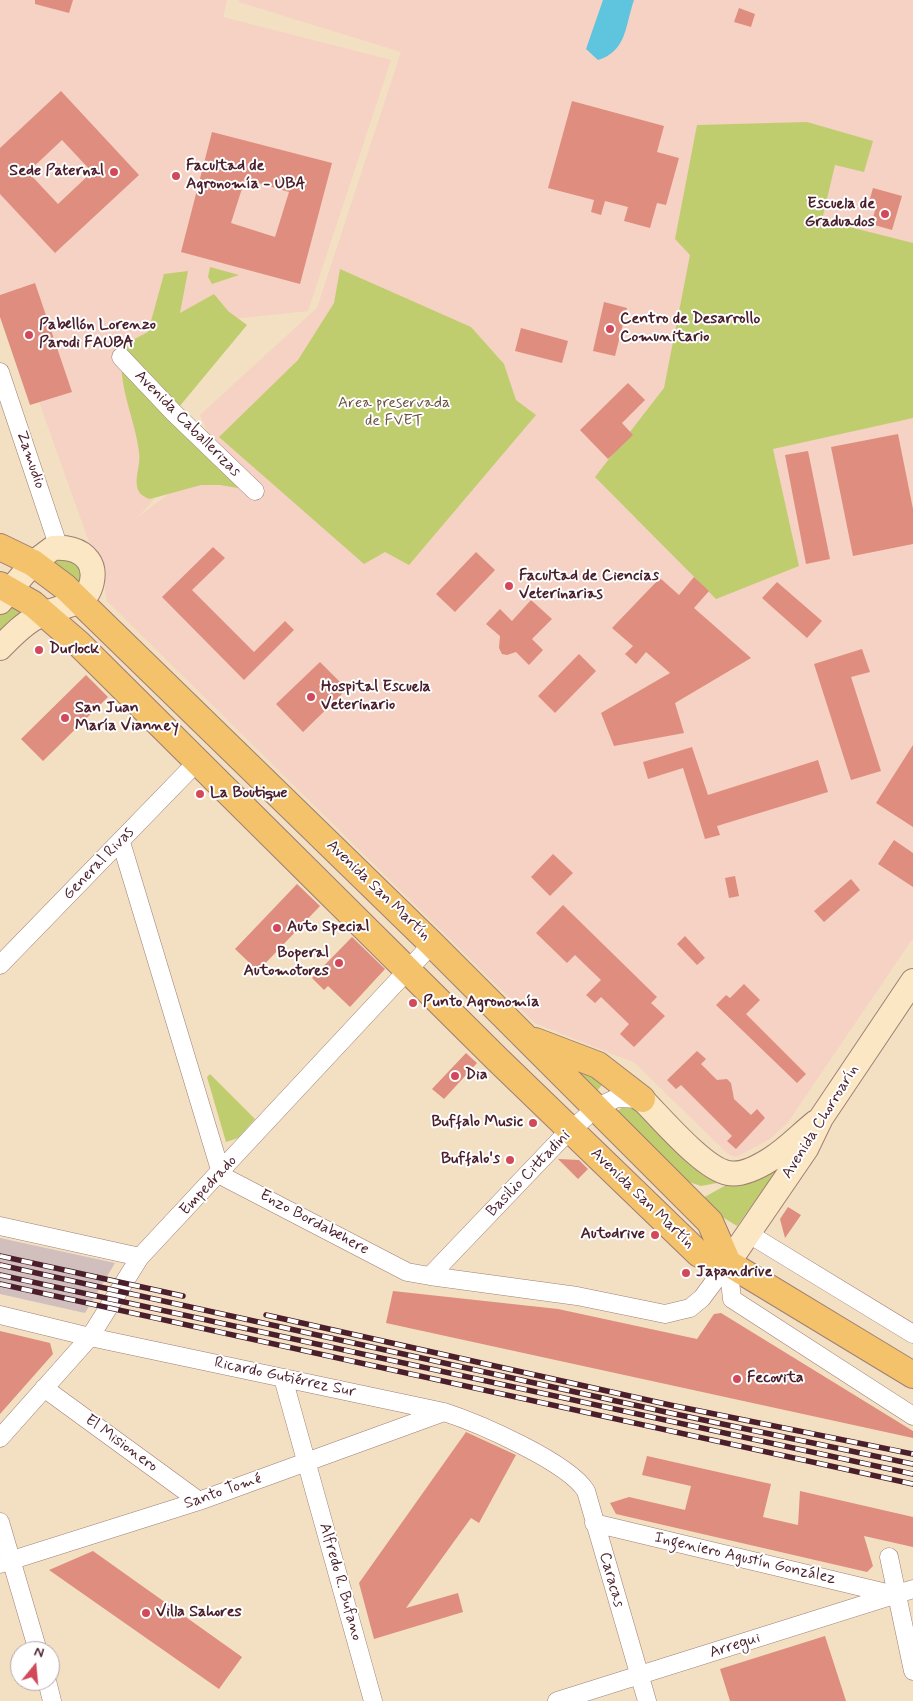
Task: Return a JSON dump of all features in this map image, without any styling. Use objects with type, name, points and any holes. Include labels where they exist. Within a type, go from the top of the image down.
[{"type":"main road","name":"Avenida San Martín","points":[[0,547],[33,562],[57,580],[432,944],[710,1222],[728,1263]]},
{"type":"main road","points":[[0,648],[26,624],[44,613],[79,601],[87,593],[93,573],[87,558],[75,551],[59,548],[41,555],[3,592]]},
{"type":"main road","name":"Avenida San Martín","points":[[3,592],[44,613],[78,643],[408,970],[699,1254],[728,1263],[913,1375]]},
{"type":"main road","name":"Avenida Chorroarín","points":[[728,1263],[806,1149],[821,1118],[912,984]]},
{"type":"main road","points":[[525,1037],[598,1065],[642,1099],[707,1163],[730,1174],[750,1170],[773,1158],[821,1118]]},
{"type":"street","name":"Avenida Caballerizas","points":[[121,357],[174,413],[255,491]]},
{"type":"street","name":"Zamudio","points":[[0,372],[59,548]]},
{"type":"street","name":"General Rivas","points":[[0,965],[197,762]]},
{"type":"street","points":[[121,842],[221,1173]]},
{"type":"street","name":"Empedrado","points":[[0,1438],[90,1337],[140,1257],[221,1173],[432,944]]},
{"type":"street","name":"Basilio Cittadini","points":[[430,1276],[571,1130],[597,1107],[617,1098],[642,1099]]},
{"type":"street","name":"Enzo Bordabehere","points":[[221,1173],[407,1272],[576,1296],[665,1314],[690,1308],[702,1298],[728,1263]]},
{"type":"street","points":[[0,1226],[140,1257]]},
{"type":"street","points":[[749,1234],[913,1334]]},
{"type":"street","name":"Avenida San Martín","points":[[728,1263],[732,1299],[913,1416]]},
{"type":"street","name":"Ricardo Gutiérrez Sur","points":[[0,1315],[90,1337],[444,1412],[480,1424],[561,1468]]},
{"type":"street","name":"Alfredo R. Bufano","points":[[284,1378],[374,1701]]},
{"type":"street","name":"El Misionero","points":[[44,1388],[199,1501]]},
{"type":"street","name":"Santo Tomé","points":[[6,1562],[199,1501],[444,1412]]},
{"type":"street","name":"Caracas","points":[[561,1468],[579,1480],[586,1491],[647,1701]]},
{"type":"street","points":[[0,1522],[6,1562],[34,1641]]},
{"type":"street","name":"Ingeniero Agustín González","points":[[594,1523],[896,1595]]},
{"type":"street","points":[[889,1557],[913,1671]]},
{"type":"street","name":"Arregui","points":[[557,1701],[913,1589]]},
{"type":"shaded area","name":"Facultad de Ciencias Veterinarias","points":[[0,0],[227,0],[223,17],[391,60],[308,311],[156,327],[169,482],[137,518],[218,456],[200,415],[317,308],[401,52],[239,2],[239,0],[913,0],[913,938],[788,1122],[770,1139],[736,1157],[728,1154],[635,1063],[535,1023],[107,601],[101,558],[90,545],[0,292]]},
{"type":"shaded area","points":[[0,1238],[115,1263],[85,1313],[0,1294]]},
{"type":"green space","points":[[807,122],[873,141],[864,172],[835,165],[822,220],[913,243],[913,418],[773,449],[799,566],[716,599],[595,477],[664,388],[690,255],[675,239],[697,125]]},
{"type":"green space","points":[[210,267],[239,275],[212,284],[208,277]]},
{"type":"green space","name":"Area preservada de FVET","points":[[340,269],[471,327],[504,364],[516,400],[536,415],[409,565],[385,552],[364,564],[219,437],[298,360],[334,303]]},
{"type":"green space","points":[[188,271],[180,313],[214,294],[228,311],[247,325],[174,413],[255,491],[220,485],[201,485],[150,499],[138,491],[137,486],[139,452],[122,373],[123,345],[148,332],[164,274]]},
{"type":"green space","points":[[59,555],[82,566],[80,587],[48,560]]},
{"type":"green space","points":[[11,602],[26,613],[0,637],[0,612]]},
{"type":"green space","points":[[559,1057],[603,1080],[602,1085],[595,1093]]},
{"type":"green space","points":[[210,1074],[255,1119],[238,1138],[226,1142],[207,1077]]},
{"type":"green space","points":[[624,1106],[642,1111],[710,1179],[719,1181],[701,1186],[686,1181],[615,1113]]},
{"type":"green space","points":[[774,1168],[778,1169],[737,1226],[716,1213],[701,1199],[728,1184],[741,1185],[753,1181]]},
{"type":"water","points":[[603,0],[634,0],[620,44],[608,56],[598,60],[586,49]]},
{"type":"building","points":[[35,0],[73,0],[69,13],[35,4]]},
{"type":"building","points":[[739,8],[755,14],[751,27],[734,22]]},
{"type":"building","name":"Sede Paternal","points":[[61,91],[139,175],[55,253],[0,194],[0,148]],"holes":[[[62,140],[92,172],[58,204],[28,172]]]},
{"type":"building","points":[[572,101],[664,126],[657,152],[679,158],[666,205],[657,203],[650,228],[624,221],[628,207],[605,201],[601,215],[591,212],[594,200],[548,188]]},
{"type":"building","points":[[212,132],[332,163],[300,284],[181,252]],"holes":[[[245,179],[289,192],[275,237],[231,223]]]},
{"type":"building","name":"Escuela de Graduados","points":[[873,188],[902,196],[892,230],[871,224],[877,204],[869,202]]},
{"type":"building","name":"Pabellón Lorenzo Parodi FAUBA","points":[[35,283],[72,392],[30,405],[0,317],[0,295]]},
{"type":"building","name":"Centro de Desarrollo Comunitario","points":[[604,302],[627,308],[615,356],[593,351]]},
{"type":"building","points":[[521,328],[568,341],[562,363],[515,351]]},
{"type":"building","points":[[628,383],[645,400],[622,423],[633,435],[608,459],[580,430]]},
{"type":"building","points":[[898,434],[913,509],[913,544],[853,556],[831,447]]},
{"type":"building","points":[[808,451],[830,559],[806,564],[785,455]]},
{"type":"building","points":[[213,547],[225,558],[192,590],[254,652],[285,621],[294,630],[244,680],[162,597]]},
{"type":"building","points":[[476,552],[495,570],[455,612],[436,594]]},
{"type":"building","points":[[694,577],[709,591],[694,608],[751,658],[675,703],[684,733],[614,746],[601,713],[670,673],[646,652],[636,664],[625,654],[633,646],[612,628],[660,578],[679,595]]},
{"type":"building","points":[[777,582],[822,621],[807,638],[762,598]]},
{"type":"building","points":[[531,600],[552,619],[532,639],[543,650],[529,665],[516,652],[507,655],[502,654],[499,648],[500,636],[486,624],[500,609],[512,621]]},
{"type":"building","points":[[862,649],[870,672],[851,677],[881,771],[851,780],[814,664]]},
{"type":"building","points":[[579,654],[596,671],[555,713],[538,696]]},
{"type":"building","name":"Hospital Escuela Veterinario","points":[[320,662],[347,689],[303,732],[276,704]]},
{"type":"building","name":"San Juan María Vianney","points":[[86,675],[108,697],[43,761],[21,739]]},
{"type":"building","points":[[913,745],[913,827],[876,803]]},
{"type":"building","points":[[692,747],[708,795],[818,760],[828,792],[717,826],[720,835],[705,839],[683,768],[648,779],[643,762]]},
{"type":"building","points":[[894,840],[913,853],[913,887],[878,864]]},
{"type":"building","points":[[553,854],[573,873],[550,896],[531,877]]},
{"type":"building","points":[[735,876],[739,896],[729,898],[725,878]]},
{"type":"building","points":[[851,879],[860,890],[824,922],[814,911]]},
{"type":"building","name":"Auto Special","points":[[297,884],[320,906],[258,971],[235,949]]},
{"type":"building","points":[[563,905],[657,997],[651,1003],[665,1016],[634,1047],[620,1034],[629,1024],[601,997],[595,1003],[586,995],[601,980],[575,955],[567,963],[536,933]]},
{"type":"building","points":[[685,936],[705,958],[697,965],[677,944]]},
{"type":"building","points":[[352,937],[385,969],[350,1007],[328,986],[324,990],[312,978]]},
{"type":"building","points":[[744,984],[760,1000],[746,1014],[806,1074],[797,1083],[716,1005],[726,995],[730,998]]},
{"type":"building","points":[[697,1051],[706,1059],[701,1064],[717,1080],[727,1079],[731,1083],[734,1099],[751,1115],[757,1109],[765,1118],[736,1149],[727,1141],[732,1136],[681,1085],[676,1089],[667,1080]]},
{"type":"building","name":"Dia","points":[[466,1053],[477,1063],[444,1099],[432,1089]]},
{"type":"building","points":[[558,1159],[579,1160],[588,1169],[578,1179]]},
{"type":"building","points":[[788,1207],[801,1215],[785,1238],[780,1219]]},
{"type":"building","name":"Fecovita","points":[[393,1291],[558,1309],[697,1339],[714,1314],[721,1313],[913,1431],[913,1438],[386,1323]]},
{"type":"building","points":[[0,1331],[50,1343],[53,1354],[0,1414]]},
{"type":"building","points":[[466,1432],[516,1455],[479,1523],[471,1518],[406,1608],[458,1593],[463,1612],[374,1639],[359,1583]]},
{"type":"building","points":[[647,1456],[771,1484],[763,1517],[798,1525],[800,1491],[913,1517],[913,1547],[864,1536],[873,1566],[867,1572],[616,1514],[610,1503],[629,1497],[685,1510],[691,1486],[642,1475]]},
{"type":"building","name":"Villa Sahores","points":[[93,1551],[242,1657],[219,1689],[49,1570]]},
{"type":"building","points":[[825,1636],[846,1701],[730,1701],[720,1669]]},
{"type":"railway","points":[[0,1256],[183,1296]]},
{"type":"railway","points":[[0,1265],[675,1414],[913,1464]]},
{"type":"railway","points":[[0,1275],[913,1474]]},
{"type":"railway","points":[[0,1284],[913,1484]]},
{"type":"railway","points":[[266,1315],[670,1405],[913,1454]]},
{"type":"place","name":"Sede Paternal","points":[[114,172]]},
{"type":"place","name":"Facultad de Agronomía - UBA","points":[[176,176]]},
{"type":"place","name":"Escuela de Graduados","points":[[885,214]]},
{"type":"place","name":"Centro de Desarrollo Comunitario","points":[[610,329]]},
{"type":"place","name":"Pabellón Lorenzo Parodi FAUBA","points":[[29,335]]},
{"type":"place","name":"Facultad de Ciencias Veterinarias","points":[[509,586]]},
{"type":"place","name":"Durlock","points":[[39,650]]},
{"type":"place","name":"Hospital Escuela Veterinario","points":[[311,697]]},
{"type":"place","name":"San Juan María Vianney","points":[[65,718]]},
{"type":"place","name":"La Boutique","points":[[200,794]]},
{"type":"place","name":"Auto Special","points":[[277,928]]},
{"type":"place","name":"Boperal Automotores","points":[[339,963]]},
{"type":"place","name":"Punto Agronomía","points":[[413,1003]]},
{"type":"place","name":"Dia","points":[[455,1076]]},
{"type":"place","name":"Buffalo Music","points":[[533,1123]]},
{"type":"place","name":"Buffalo's","points":[[510,1160]]},
{"type":"place","name":"Autodrive","points":[[655,1235]]},
{"type":"place","name":"Japandrive","points":[[686,1273]]},
{"type":"place","name":"Fecovita","points":[[737,1379]]},
{"type":"place","name":"Villa Sahores","points":[[146,1613]]}]
